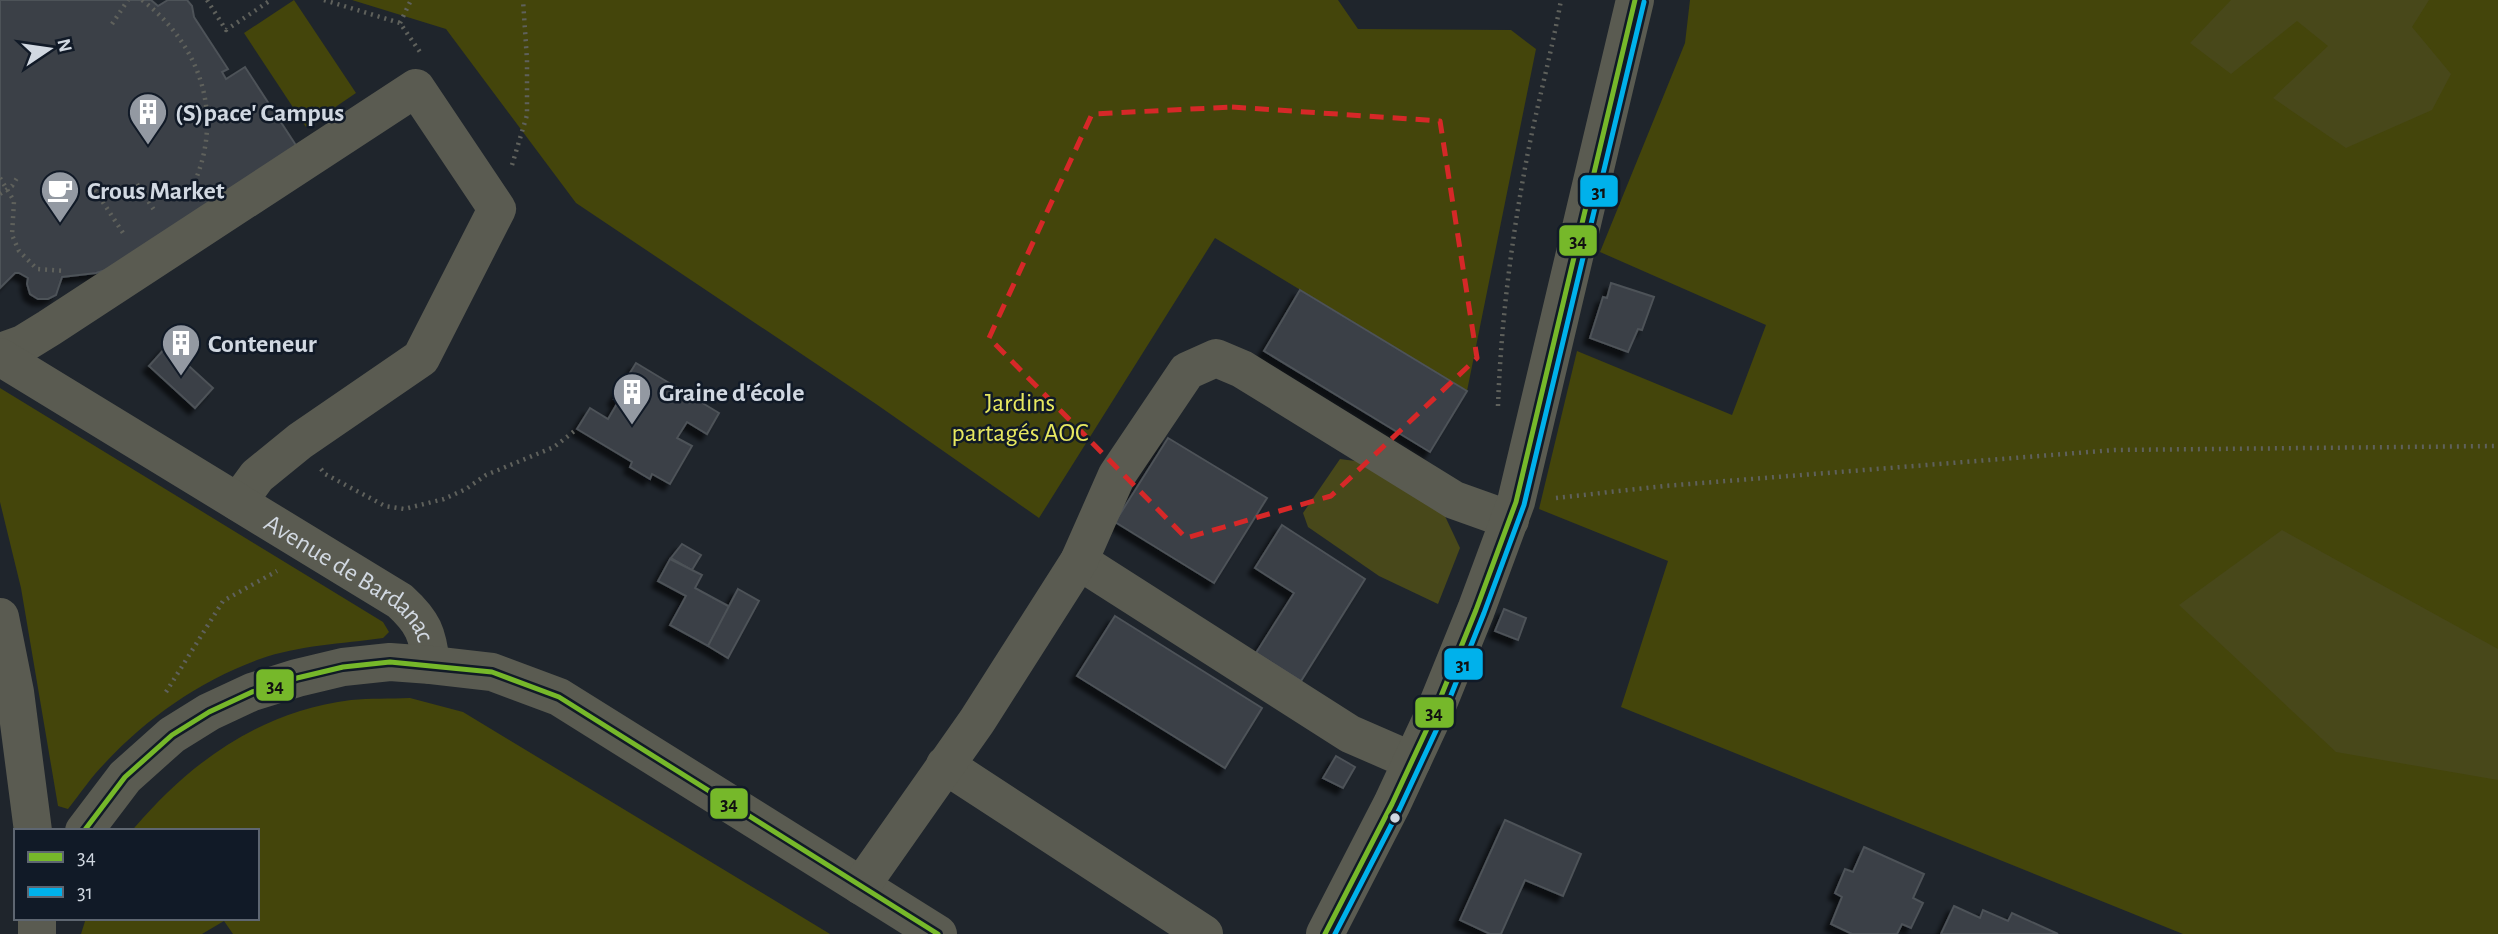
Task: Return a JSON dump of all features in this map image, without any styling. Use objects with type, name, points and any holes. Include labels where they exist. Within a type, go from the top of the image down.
[{"type":"street","points":[[1325,934],[1351,887],[1412,761],[1476,610],[1513,511],[1634,0]]},
{"type":"street","points":[[0,355],[49,328],[416,88],[498,209],[421,358],[300,441],[257,475],[237,502]]},
{"type":"street","name":"Avenue de Bardanac","points":[[0,355],[400,601],[418,617],[429,639],[431,665],[492,672],[559,697],[938,934]]},
{"type":"street","points":[[861,886],[960,775],[977,722],[1079,561],[1117,475],[1187,371],[1216,358],[1242,369],[1454,500],[1513,511]]},
{"type":"street","points":[[1079,561],[1350,734],[1412,761]]},
{"type":"street","points":[[0,617],[15,692],[33,829]]},
{"type":"street","points":[[86,829],[125,777],[162,743],[209,712],[252,692],[343,667],[390,662],[431,665]]},
{"type":"street","points":[[960,775],[1204,934]]},
{"type":"path","points":[[112,24],[128,0]]},
{"type":"path","points":[[142,0],[160,14],[179,36],[194,61],[204,88],[208,117],[206,146],[190,192]]},
{"type":"path","points":[[207,0],[226,30],[271,0]]},
{"type":"path","points":[[324,0],[400,23],[436,75],[416,88]]},
{"type":"path","points":[[400,23],[411,0]]},
{"type":"path","points":[[498,209],[527,115],[523,0]]},
{"type":"path","points":[[1497,411],[1508,284],[1524,179],[1561,0]]},
{"type":"path","points":[[0,178],[14,201],[12,235],[19,251],[37,269],[75,269]]},
{"type":"path","points":[[0,194],[12,186],[17,178]]},
{"type":"path","points":[[137,184],[158,216]]},
{"type":"path","points":[[94,190],[127,240]]},
{"type":"path","points":[[19,251],[26,247]]},
{"type":"path","points":[[300,441],[326,474],[384,506],[404,509],[444,499],[466,489],[486,475],[554,447],[578,429]]},
{"type":"path","points":[[1513,511],[1664,486],[2113,450],[2498,446]]},
{"type":"path","points":[[162,743],[154,718],[166,693],[223,601],[293,561],[303,543]]},
{"type":"highlighted area","points":[[1232,107],[1440,121],[1477,358],[1331,496],[1186,538],[989,338],[1092,114]]},
{"type":"green space","points":[[294,0],[356,93],[306,127],[244,33]]},
{"type":"green space","name":"Jardins partagés AOC","points":[[352,0],[1338,0],[1358,29],[1511,30],[1536,49],[1467,391],[1215,238],[1039,518],[876,404],[576,203],[446,29]]},
{"type":"green space","points":[[1690,0],[2498,0],[2498,934],[2183,934],[1621,707],[1668,561],[1539,509],[1577,351],[1732,415],[1766,325],[1600,252],[1685,43]]},
{"type":"green space","points":[[0,388],[383,622],[389,632],[383,638],[275,654],[238,668],[196,689],[139,730],[100,768],[68,809],[58,806],[21,588],[0,502]]},
{"type":"green space","points":[[410,698],[463,712],[830,934],[233,934],[224,921],[202,934],[81,934],[85,920],[259,920],[259,829],[134,829],[180,781],[231,743],[287,715],[318,706],[365,699]]},
{"type":"shaded area","points":[[2231,0],[2429,0],[2412,27],[2451,74],[2432,110],[2346,148],[2273,98],[2328,46],[2297,21],[2231,74],[2190,43]]},
{"type":"shaded area","points":[[1340,459],[1363,462],[1444,514],[1460,548],[1438,604],[1379,576],[1308,527],[1303,513]]},
{"type":"shaded area","points":[[2282,530],[2498,649],[2498,780],[2336,752],[2179,605]]},
{"type":"building","name":"(S)pace' Campus","points":[[0,0],[151,0],[158,6],[168,0],[187,0],[192,6],[194,17],[228,69],[222,72],[226,79],[245,67],[299,150],[125,264],[96,273],[62,277],[56,295],[48,299],[38,299],[30,294],[28,278],[19,273],[15,273],[0,288]]},
{"type":"building","points":[[1611,283],[1654,297],[1642,330],[1638,329],[1628,352],[1590,338],[1603,297],[1607,298]]},
{"type":"building","points":[[1300,290],[1467,391],[1430,452],[1264,351]]},
{"type":"building","name":"Conteneur","points":[[167,346],[213,388],[195,408],[149,366]]},
{"type":"building","name":"Graine d'école","points":[[636,363],[719,413],[707,434],[687,422],[677,438],[692,446],[670,484],[652,474],[650,479],[630,467],[632,462],[577,429],[590,408],[608,419],[618,402],[614,399]]},
{"type":"building","points":[[1168,438],[1267,498],[1214,583],[1115,522]]},
{"type":"building","points":[[1282,525],[1365,579],[1301,681],[1256,653],[1294,593],[1255,568]]},
{"type":"building","points":[[682,544],[701,555],[692,570],[671,558]]},
{"type":"building","points":[[670,559],[702,575],[695,588],[730,607],[708,646],[670,625],[686,596],[658,581]]},
{"type":"building","points":[[738,589],[759,601],[728,658],[708,646]]},
{"type":"building","points":[[1504,609],[1526,618],[1518,640],[1495,631]]},
{"type":"building","points":[[1115,616],[1262,708],[1225,768],[1077,676]]},
{"type":"building","points":[[1336,756],[1355,767],[1343,788],[1323,778]]},
{"type":"building","points":[[1505,820],[1581,854],[1563,896],[1525,880],[1501,934],[1490,934],[1460,920]]},
{"type":"building","points":[[1864,847],[1924,874],[1913,898],[1923,903],[1911,928],[1902,924],[1897,934],[1852,934],[1831,924],[1842,897],[1835,893],[1845,869],[1853,872]]},
{"type":"building","points":[[1954,906],[1980,918],[1983,910],[2008,921],[2012,913],[2058,934],[1941,934]]},
{"type":"transit line","name":"34","points":[[1325,934],[1392,804],[1433,716],[1516,502],[1635,0]]},
{"type":"transit line","name":"31","points":[[1335,934],[1400,808],[1441,720],[1524,505],[1644,2]]},
{"type":"transit line","name":"34","points":[[86,829],[125,777],[172,735],[209,712],[252,692],[343,667],[390,662],[492,672],[559,697],[938,934]]},
{"type":"place","name":"(S)pace' Campus","points":[[148,146]]},
{"type":"place","name":"Crous Market","points":[[60,224]]},
{"type":"place","name":"Conteneur","points":[[181,377]]},
{"type":"place","name":"Graine d'école","points":[[632,426]]}]
